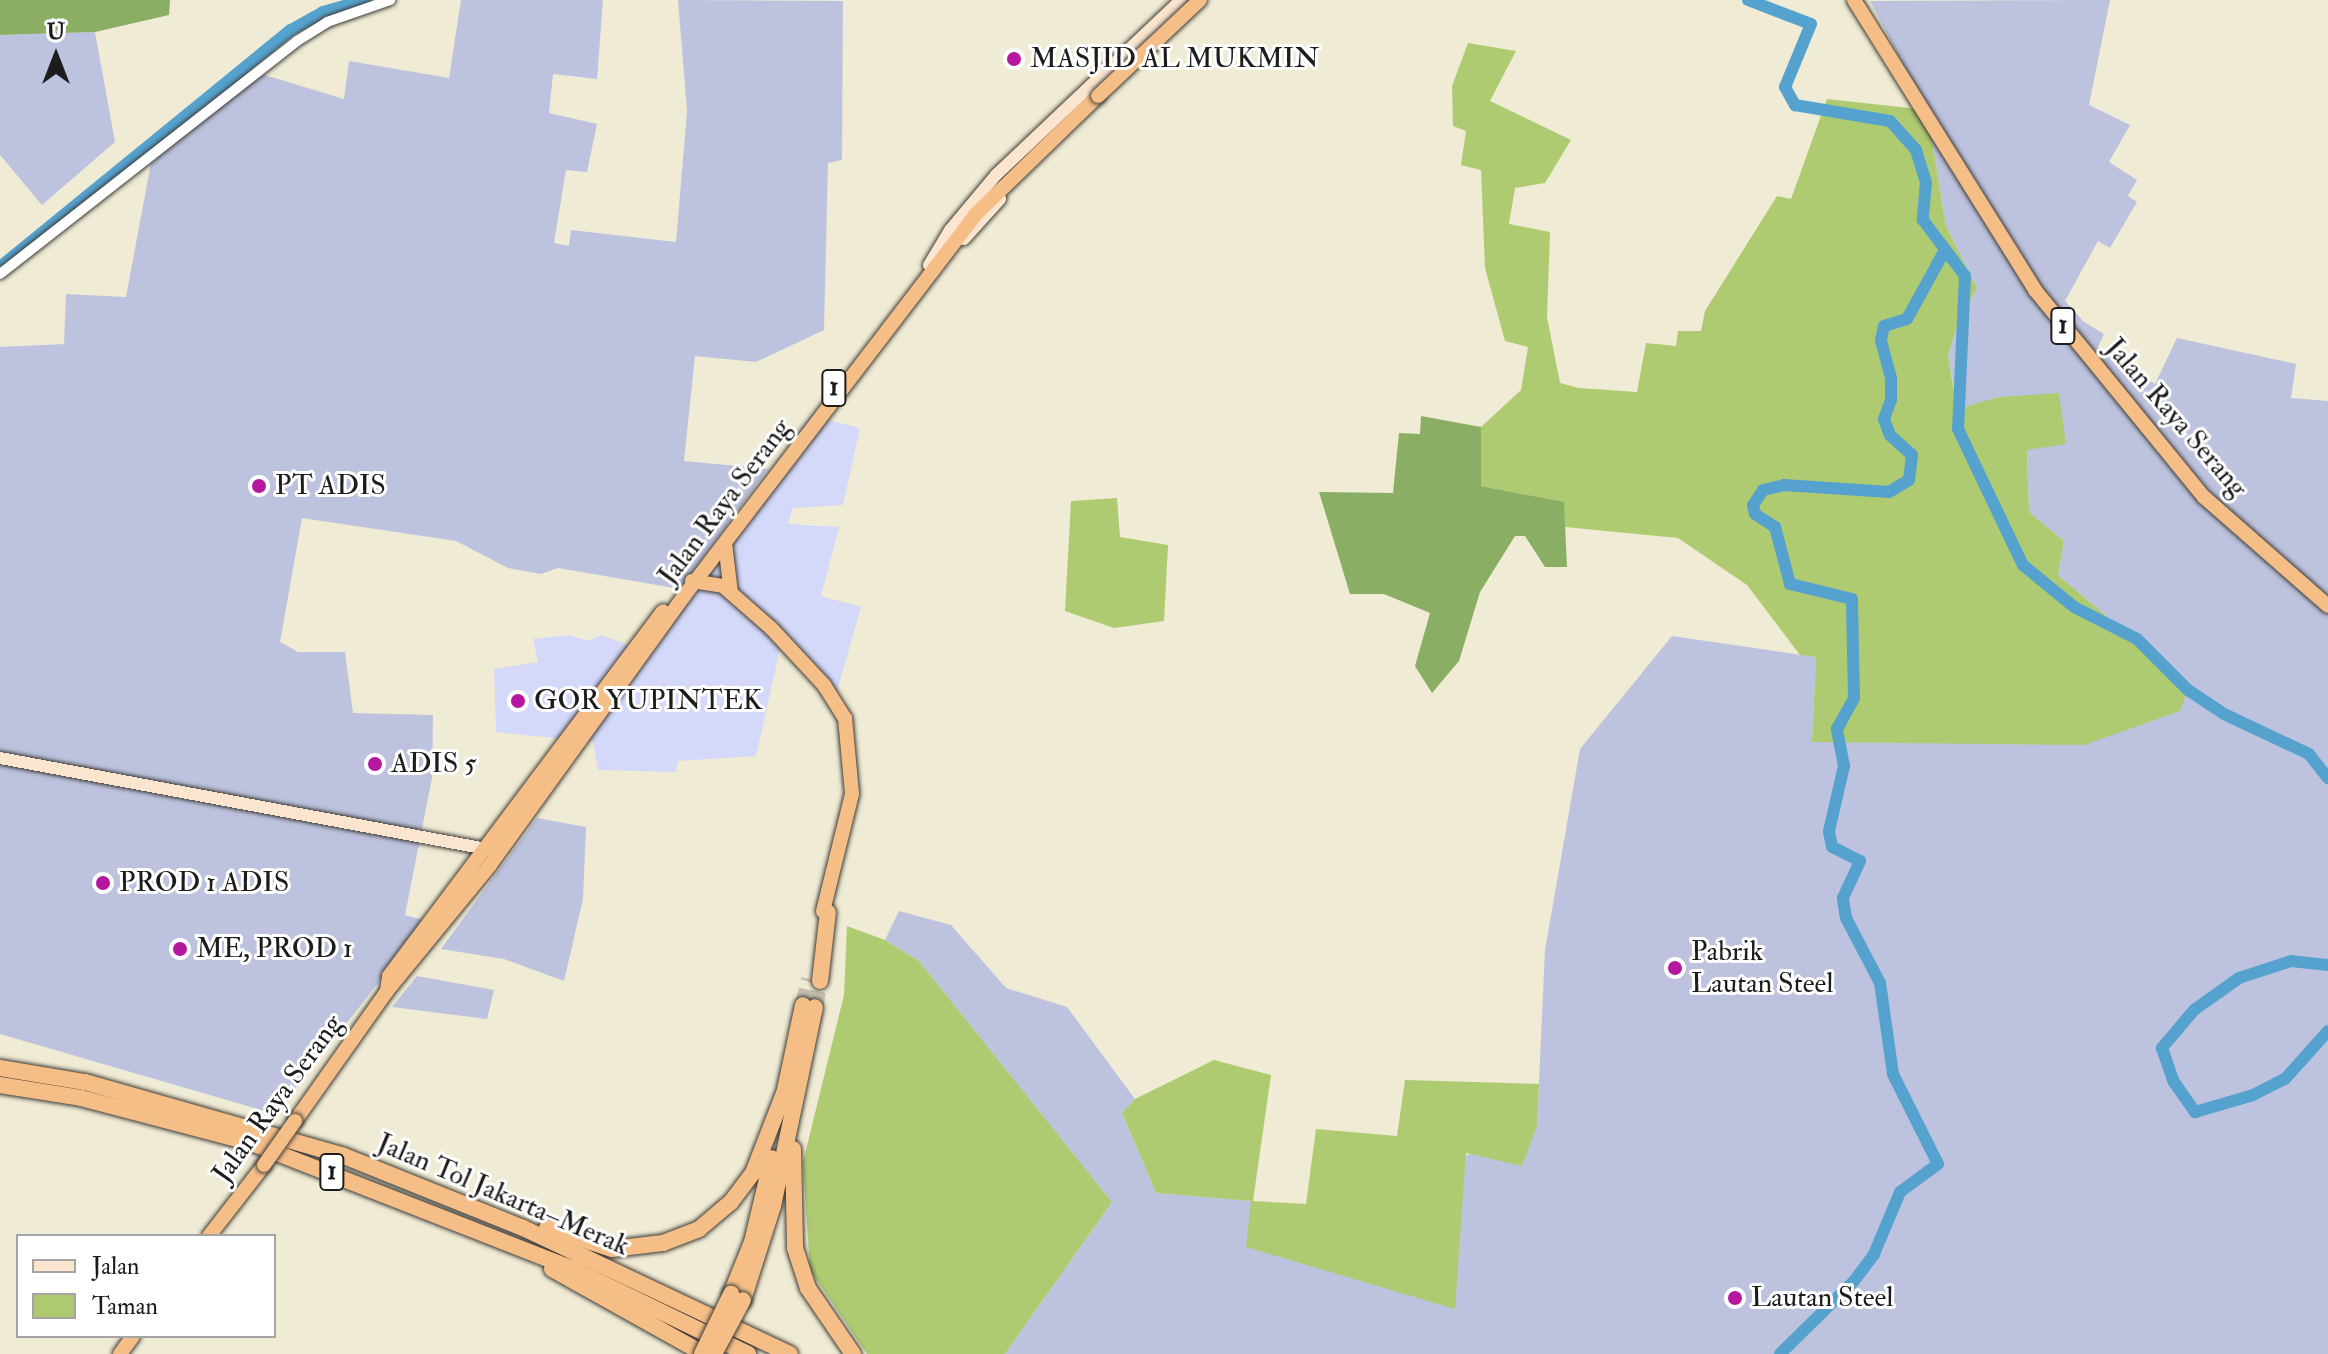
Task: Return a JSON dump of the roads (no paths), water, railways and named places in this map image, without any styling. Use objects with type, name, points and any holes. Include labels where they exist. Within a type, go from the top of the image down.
[{"type":"highway","name":"Jalan Raya Serang","points":[[211,1234],[264,1165],[387,991],[720,545],[973,213],[1190,0]]},
{"type":"highway","name":"Jalan Raya Serang","points":[[973,213],[1200,0]]},
{"type":"highway","name":"Jalan Raya Serang","points":[[1854,0],[2035,290],[2196,488],[2328,606]]},
{"type":"highway","points":[[720,545],[732,594],[824,685],[845,718],[852,794],[826,909],[814,980]]},
{"type":"highway","points":[[690,586],[708,593],[732,594]]},
{"type":"highway","points":[[690,586],[732,594]]},
{"type":"highway","points":[[714,1354],[773,1206],[791,1092],[809,1006]]},
{"type":"highway","name":"Jalan Tol Jakarta–Merak","points":[[0,1068],[85,1082],[258,1127],[427,1187],[790,1354]]},
{"type":"highway","name":"Jalan Tol Jakarta–Merak","points":[[0,1085],[81,1098],[249,1142],[491,1235],[748,1354]]},
{"type":"highway","points":[[427,1187],[600,1247],[637,1248],[672,1241],[699,1229],[731,1202],[753,1173],[791,1092]]},
{"type":"highway","points":[[791,1092],[791,1210],[795,1248],[808,1288],[853,1354]]},
{"type":"highway","points":[[491,1235],[703,1354],[737,1297]]},
{"type":"main road","points":[[932,268],[969,204],[1181,0]]},
{"type":"main road","points":[[932,268],[1010,188],[1209,0]]},
{"type":"main road","points":[[1105,72],[1111,83],[1121,83]]},
{"type":"main road","points":[[0,758],[493,851]]},
{"type":"street","points":[[0,274],[297,41],[327,22],[390,0]]},
{"type":"waterway","points":[[0,267],[291,30],[323,12],[365,0]]},
{"type":"waterway","points":[[1748,0],[1811,24],[1785,87],[1795,105],[1890,121],[1916,150],[1926,182],[1923,220],[1965,276],[1958,429],[2023,565],[2074,607],[2137,639],[2188,690],[2224,714],[2309,754],[2328,778]]},
{"type":"waterway","points":[[1780,1354],[1854,1281],[1874,1254],[1900,1192],[1938,1164],[1893,1074],[1880,983],[1846,918],[1843,898],[1860,861],[1832,847],[1829,831],[1844,766],[1837,729],[1854,698],[1852,599],[1790,584],[1775,527],[1755,514],[1753,505],[1763,490],[1784,485],[1889,492],[1909,480],[1912,455],[1890,435],[1884,419],[1891,400],[1891,378],[1881,340],[1884,326],[1907,319],[1945,250]]},
{"type":"waterway","points":[[2328,965],[2291,961],[2239,978],[2194,1010],[2162,1048],[2174,1082],[2195,1112],[2253,1095],[2285,1079],[2328,1031]]},
{"type":"tunnel","points":[[803,1005],[809,979]]},
{"type":"tunnel","points":[[815,1007],[820,981]]},
{"type":"place","name":"MASJID AL MUKMIN","points":[[1014,59]]},
{"type":"place","name":"PT ADIS","points":[[259,486]]},
{"type":"place","name":"GOR YUPINTEK","points":[[518,701]]},
{"type":"place","name":"ADIS 5","points":[[375,764]]},
{"type":"place","name":"PROD 1 ADIS","points":[[103,883]]},
{"type":"place","name":"ME, PROD 1","points":[[180,949]]},
{"type":"place","name":"Pabrik Lautan Steel","points":[[1675,968]]},
{"type":"place","name":"Lautan Steel","points":[[1735,1298]]}]
